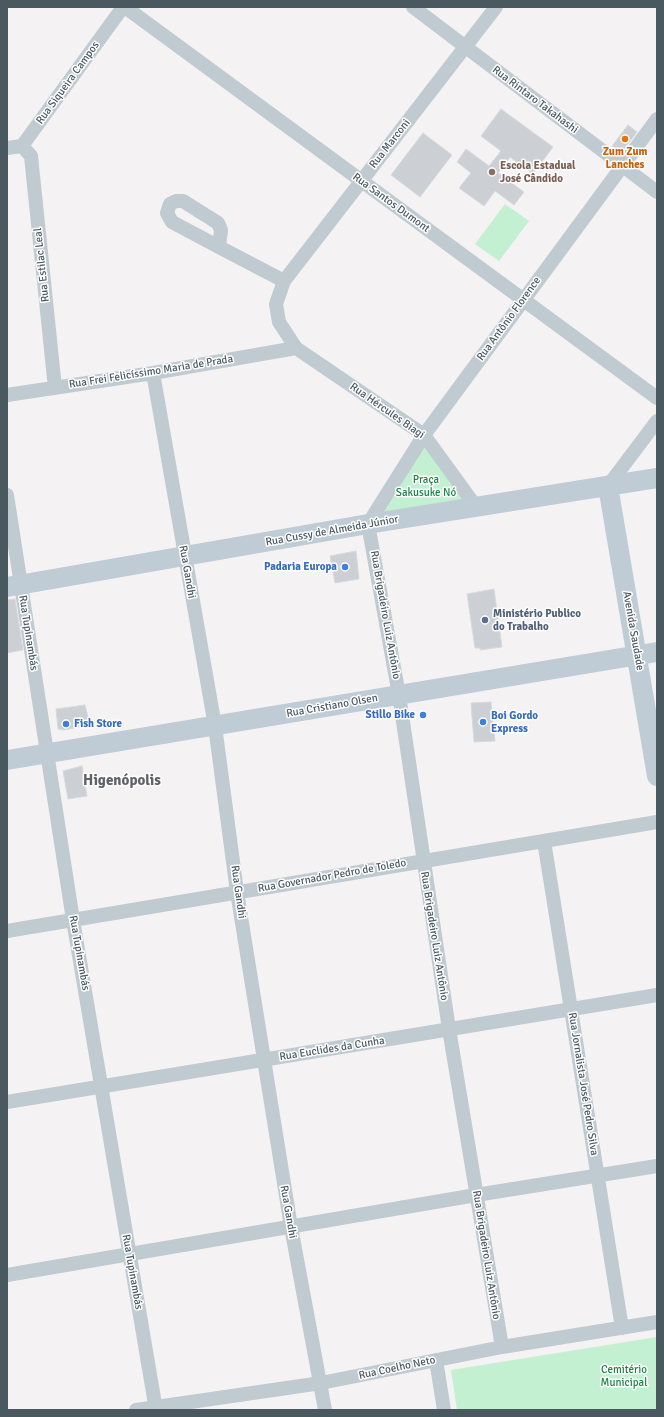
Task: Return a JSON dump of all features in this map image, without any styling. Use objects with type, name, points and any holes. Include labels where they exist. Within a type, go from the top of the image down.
[{"type":"street","name":"Rua Siqueira Campos","points":[[22,146],[124,7]]},
{"type":"street","name":"Rua Santos Dumont","points":[[124,7],[657,398]]},
{"type":"street","name":"Rua Rintaro Takahashi","points":[[413,7],[657,192]]},
{"type":"street","name":"Rua Marconi","points":[[296,348],[279,322],[276,304],[284,281],[496,7]]},
{"type":"street","name":"Rua Antônio Florence","points":[[368,524],[424,435],[657,120]]},
{"type":"street","points":[[7,148],[22,146]]},
{"type":"street","name":"Rua Estilac Leal","points":[[22,146],[31,156],[54,388]]},
{"type":"street","points":[[219,247],[284,281]]},
{"type":"street","name":"Rua Frei Felicíssimo Maria de Prada","points":[[7,395],[153,373],[296,348]]},
{"type":"street","name":"Rua Hércules Biagi","points":[[296,348],[424,435],[477,508]]},
{"type":"street","name":"Rua Gandhi","points":[[153,373],[215,726],[237,892],[290,1227],[325,1410]]},
{"type":"street","points":[[608,486],[657,421]]},
{"type":"street","name":"Rua Cussy de Almeida Júnior","points":[[14,586],[368,524],[477,508],[657,478]]},
{"type":"street","name":"Avenida Saudade","points":[[608,486],[657,776]]},
{"type":"street","name":"Rua Tupinambás","points":[[7,495],[14,586],[47,753],[73,920],[156,1408]]},
{"type":"street","name":"Rua Brigadeiro Luiz Antônio","points":[[368,524],[399,695],[422,861],[502,1347]]},
{"type":"street","name":"Rua Cristiano Olsen","points":[[7,760],[657,652]]},
{"type":"street","name":"Rua Governador Pedro de Toledo","points":[[7,931],[657,822]]},
{"type":"street","name":"Rua Jornalista José Pedro Silva","points":[[544,841],[622,1328]]},
{"type":"street","name":"Rua Euclides da Cunha","points":[[7,1102],[657,995]]},
{"type":"street","points":[[7,1275],[476,1195],[657,1166]]},
{"type":"street","name":"Rua Coelho Neto","points":[[136,1410],[321,1383],[502,1347],[657,1322]]},
{"type":"street","points":[[436,1360],[444,1410]]},
{"type":"green space","points":[[505,204],[529,221],[499,261],[475,244]]},
{"type":"green space","name":"Praça Sakusuke Nó","points":[[424,437],[474,507],[370,523]]},
{"type":"green space","name":"Cemitério Municipal","points":[[657,1337],[657,1410],[457,1410],[451,1370]]},
{"type":"building","points":[[501,109],[553,147],[533,174],[510,157],[498,173],[524,192],[514,205],[495,191],[484,206],[459,188],[471,173],[457,162],[466,149],[489,166],[501,151],[481,136]]},
{"type":"building","name":"Zum Zum Lanches","points":[[628,125],[637,132],[624,149],[617,149],[612,146]]},
{"type":"building","points":[[423,133],[452,155],[420,197],[391,175]]},
{"type":"building","name":"Padaria Europa","points":[[356,551],[359,579],[335,583],[330,556]]},
{"type":"building","name":"Ministério Publico do Trabalho","points":[[494,589],[502,647],[480,650],[480,648],[475,648],[467,594]]},
{"type":"building","points":[[15,599],[23,650],[7,653],[7,600]]},
{"type":"building","name":"Boi Gordo Express","points":[[491,702],[495,741],[474,742],[471,703]]},
{"type":"building","points":[[85,705],[90,725],[64,730],[58,729],[56,709]]},
{"type":"building","points":[[82,766],[87,796],[68,799],[63,771]]},
{"type":"place","name":"Zum Zum Lanches","points":[[625,139]]},
{"type":"place","name":"Escola Estadual José Cândido","points":[[492,172]]},
{"type":"place","name":"Padaria Europa","points":[[345,567]]},
{"type":"place","name":"Ministério Publico do Trabalho","points":[[485,620]]},
{"type":"place","name":"Stillo Bike","points":[[423,715]]},
{"type":"place","name":"Boi Gordo Express","points":[[483,722]]},
{"type":"place","name":"Fish Store","points":[[66,724]]},
{"type":"district","name":"Higenópolis","points":[[122,781]]}]
